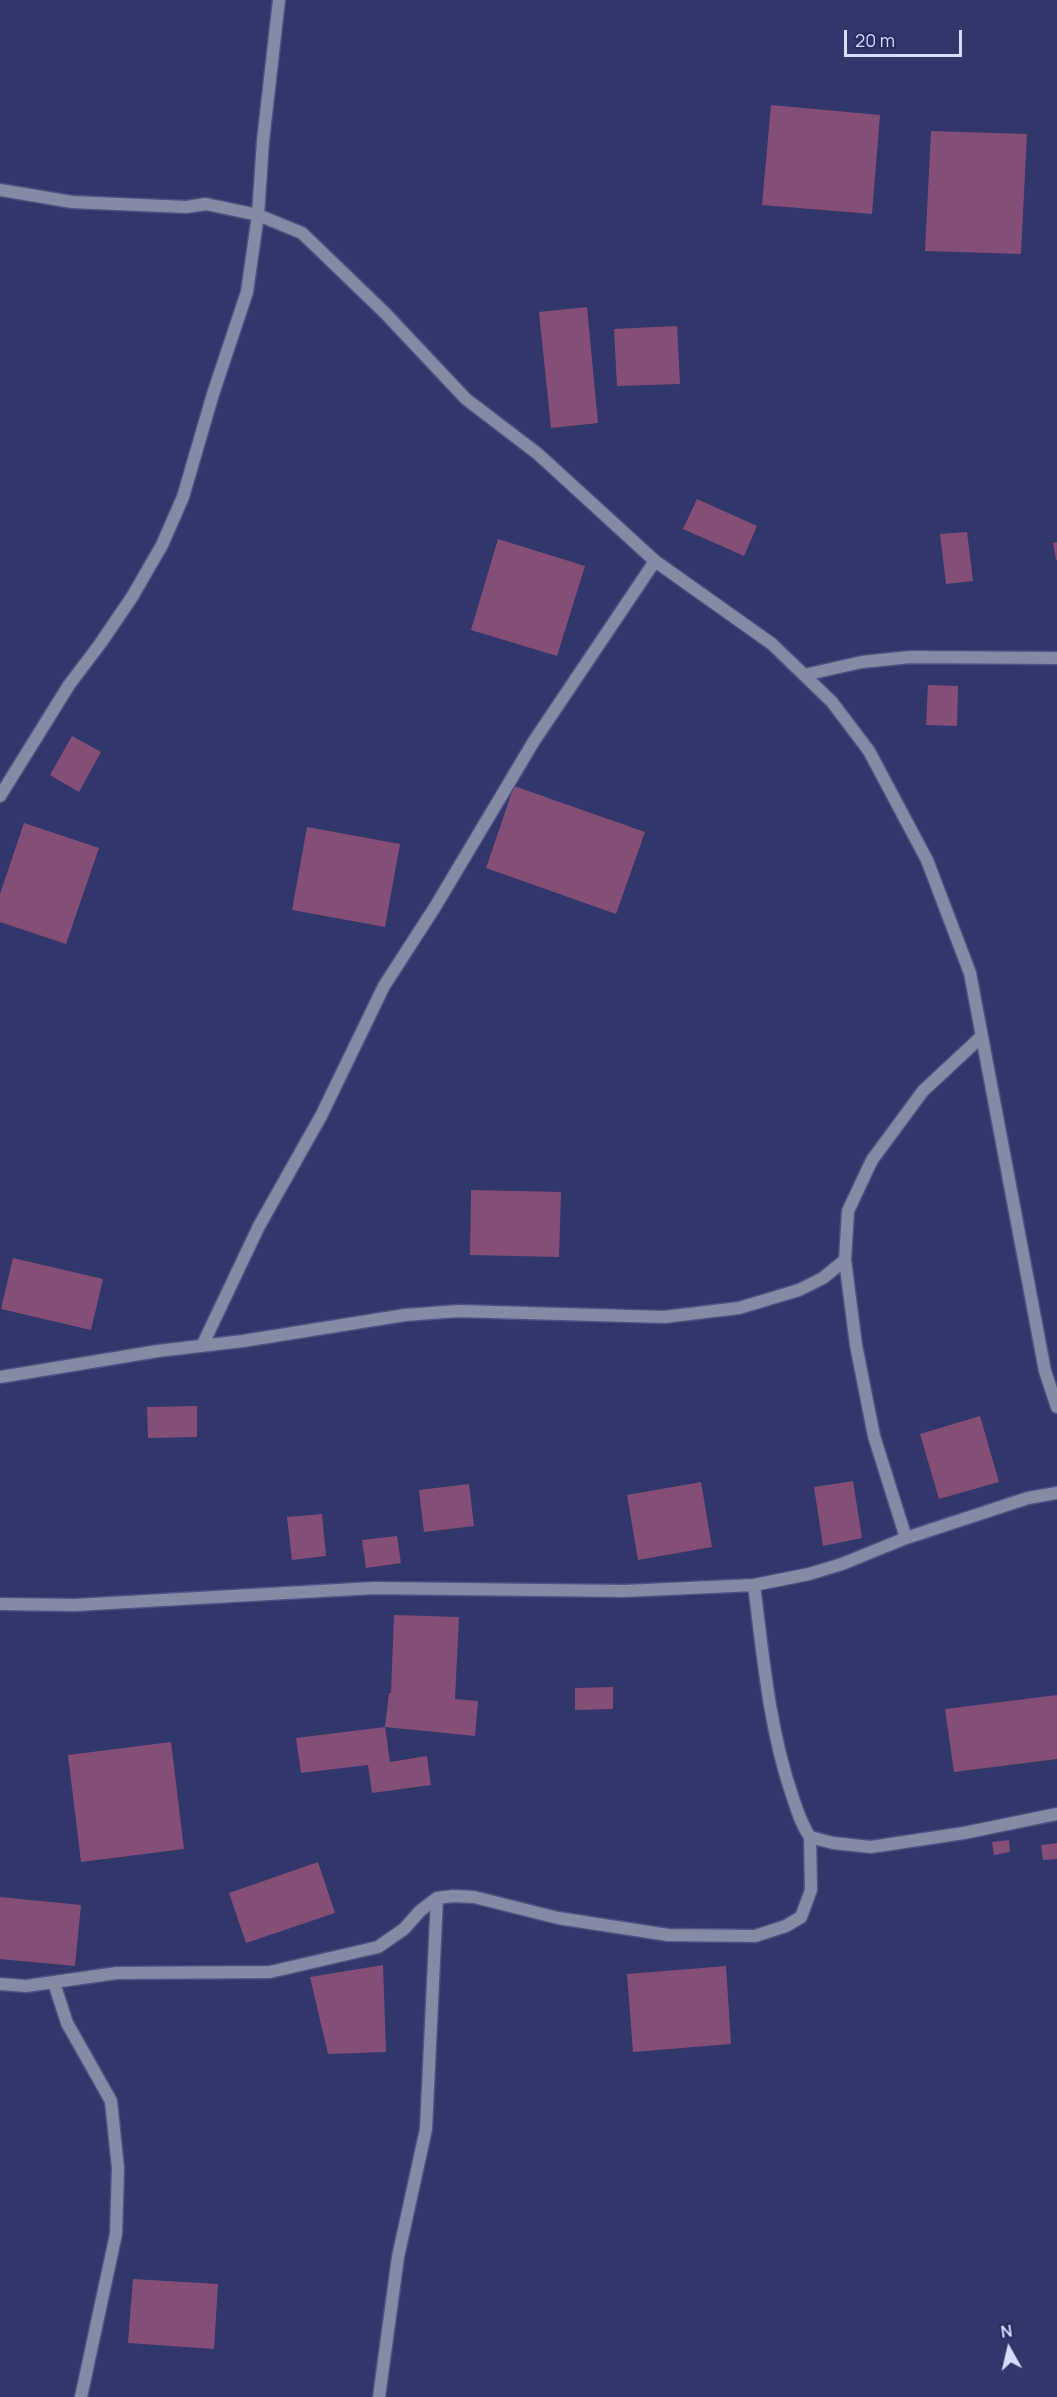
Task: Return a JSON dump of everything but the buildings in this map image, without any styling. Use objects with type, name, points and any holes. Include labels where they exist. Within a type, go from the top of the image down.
[{"type":"street","points":[[0,796],[69,685],[132,597],[162,545],[183,497],[213,394],[247,292],[258,214],[263,141],[279,0]]},
{"type":"street","points":[[0,190],[72,202],[186,207],[206,204],[258,214],[302,233],[385,312],[466,399],[538,454],[655,561],[772,644],[832,702],[869,751],[927,860],[970,973],[1045,1371],[1057,1407]]},
{"type":"street","points":[[202,1346],[259,1226],[321,1116],[384,986],[435,907],[534,741],[655,561]]},
{"type":"street","points":[[804,675],[862,662],[910,657],[1057,658]]},
{"type":"street","points":[[906,1538],[874,1436],[856,1345],[845,1260],[848,1211],[872,1160],[923,1091],[982,1036]]},
{"type":"street","points":[[0,1377],[405,1315],[458,1311],[664,1317],[739,1308],[799,1290],[823,1278],[845,1260]]},
{"type":"street","points":[[0,1604],[75,1605],[374,1588],[626,1591],[754,1585],[809,1574],[842,1564],[906,1538],[1028,1498],[1057,1494]]},
{"type":"street","points":[[0,1984],[26,1986],[117,1973],[270,1972],[378,1947],[404,1929],[436,1898],[453,1896],[474,1897],[558,1918],[669,1935],[754,1936],[786,1926],[801,1917],[811,1890],[810,1837],[804,1828],[784,1771],[766,1682],[754,1585]]},
{"type":"street","points":[[810,1837],[833,1844],[871,1847],[964,1833],[1057,1814]]},
{"type":"street","points":[[379,2397],[398,2257],[426,2129],[436,1898]]},
{"type":"street","points":[[54,1983],[67,2023],[111,2101],[118,2168],[116,2234],[81,2397]]}]
